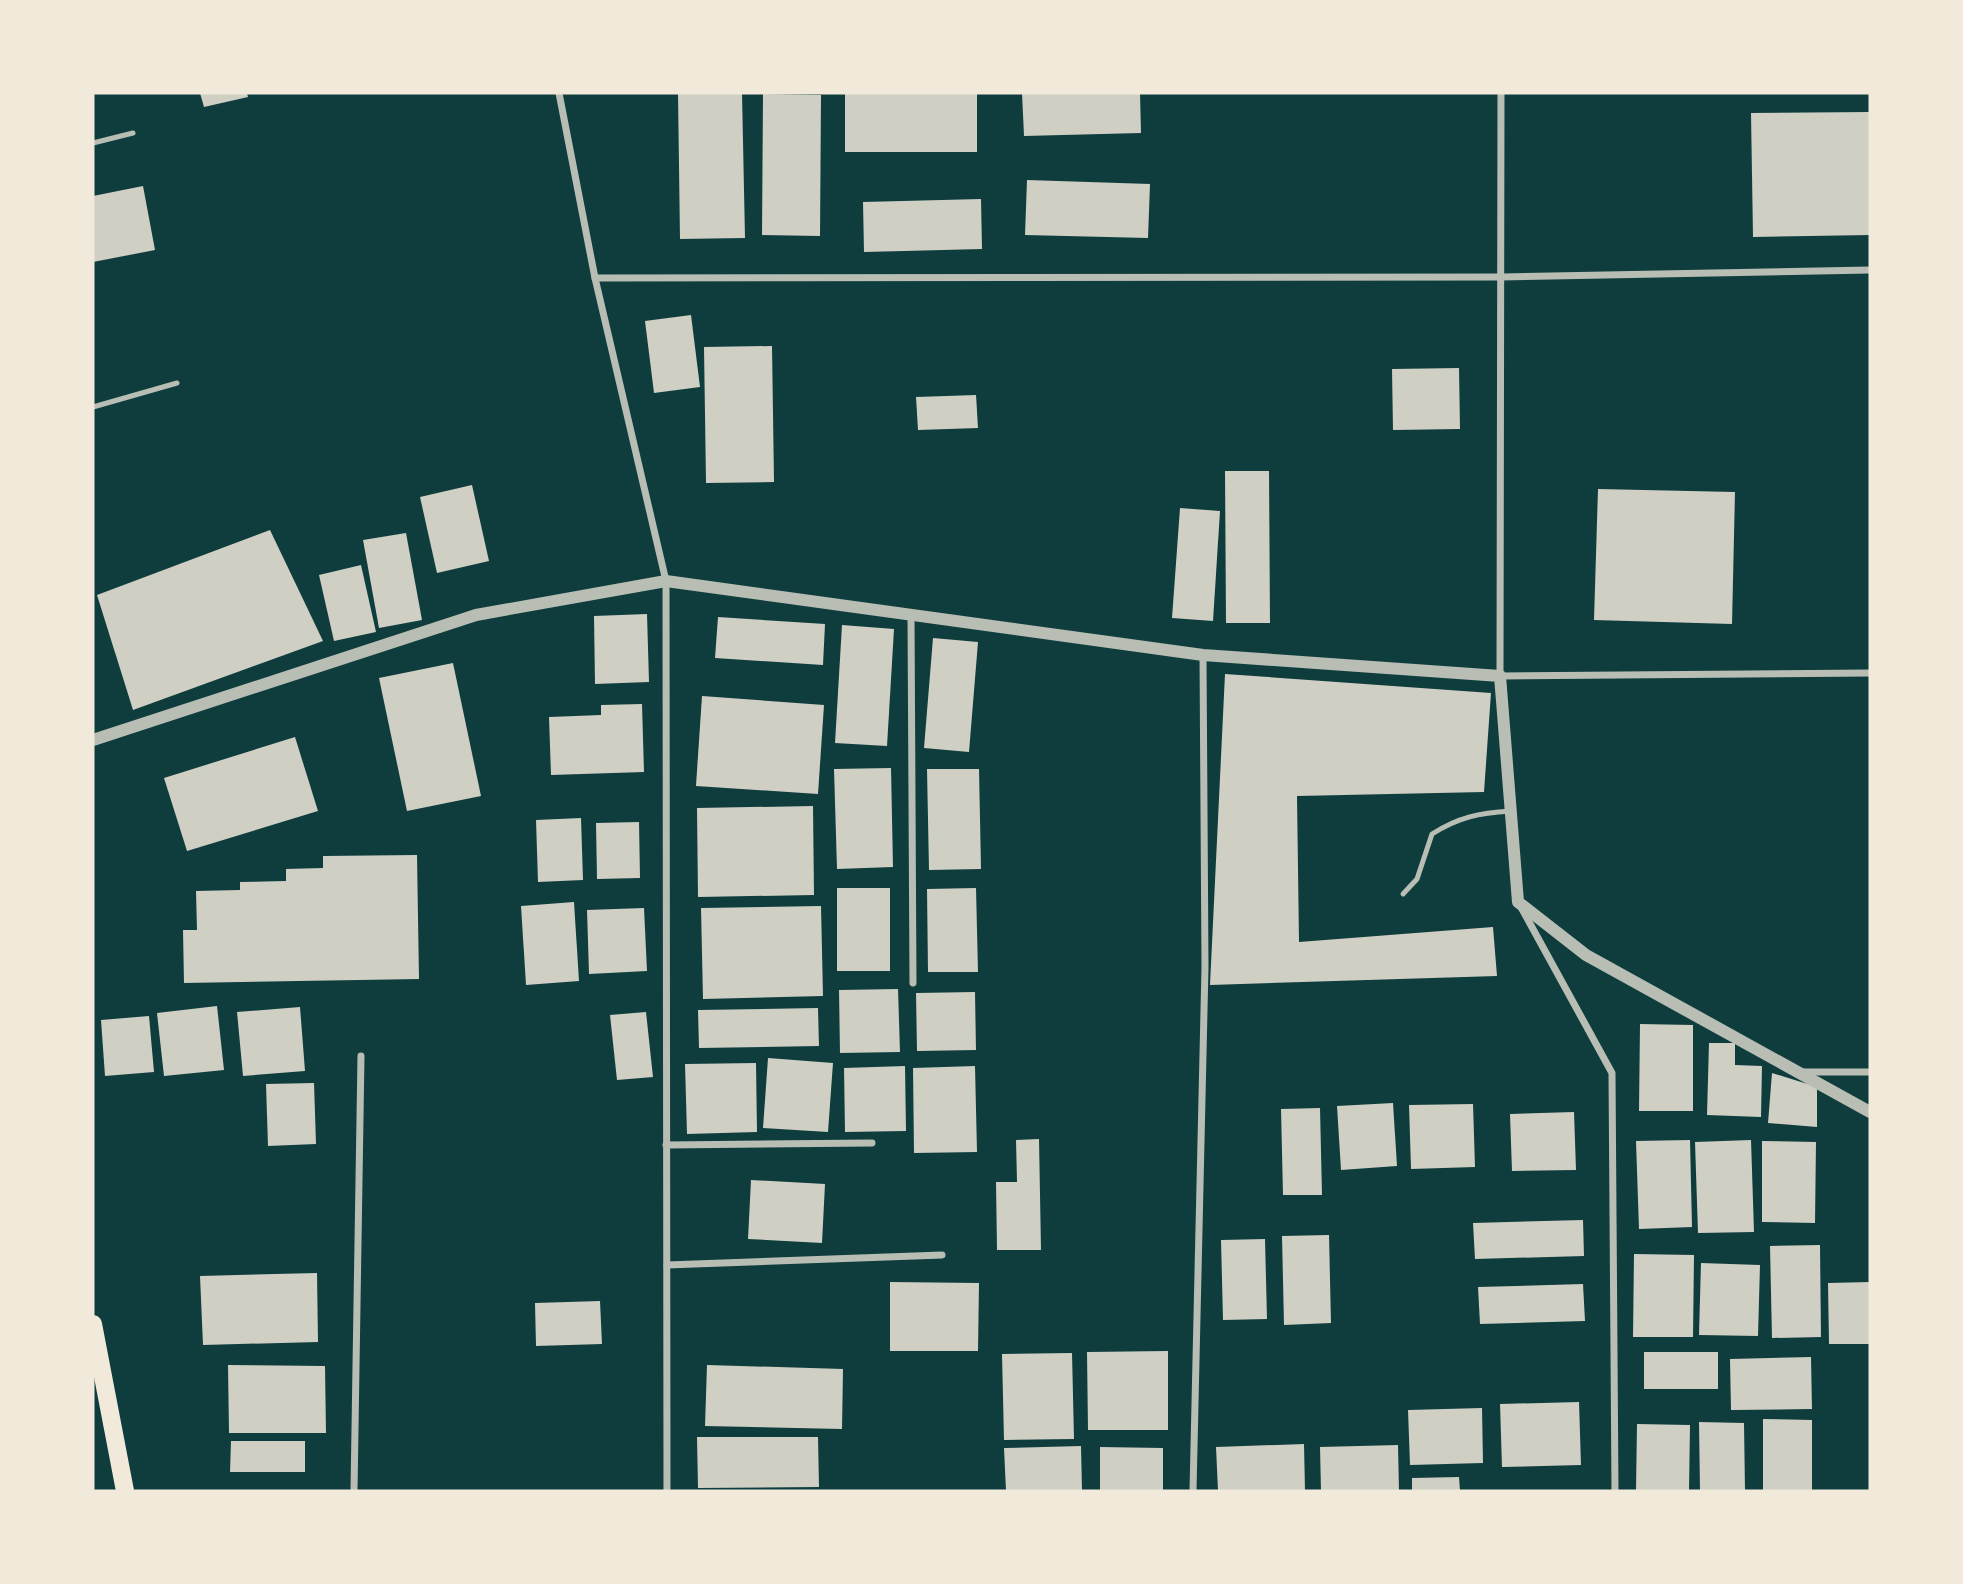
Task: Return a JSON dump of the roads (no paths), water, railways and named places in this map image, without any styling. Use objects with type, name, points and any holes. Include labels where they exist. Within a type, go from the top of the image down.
[{"type":"main road","points":[[93,1324],[125,1491]]},
{"type":"street","points":[[559,93],[595,278],[666,581],[667,1491]]},
{"type":"street","points":[[1501,93],[1500,676],[1518,902],[1612,1073],[1615,1491]]},
{"type":"street","points":[[595,278],[1501,277],[1870,271]]},
{"type":"street","points":[[93,740],[476,615],[666,581],[1203,655],[1500,676],[1870,673]]},
{"type":"street","points":[[911,615],[913,983]]},
{"type":"street","points":[[1193,1491],[1205,967],[1203,655]]},
{"type":"street","points":[[1518,902],[1586,955],[1802,1072],[1870,1112]]},
{"type":"street","points":[[354,1491],[361,1056]]},
{"type":"street","points":[[1802,1072],[1870,1072]]},
{"type":"street","points":[[666,1145],[872,1143]]},
{"type":"street","points":[[667,1265],[942,1255]]},
{"type":"lane","points":[[93,143],[133,133]]},
{"type":"lane","points":[[93,407],[177,383]]},
{"type":"lane","points":[[1404,894],[1418,879],[1432,834],[1454,821],[1484,813],[1511,811]]}]
